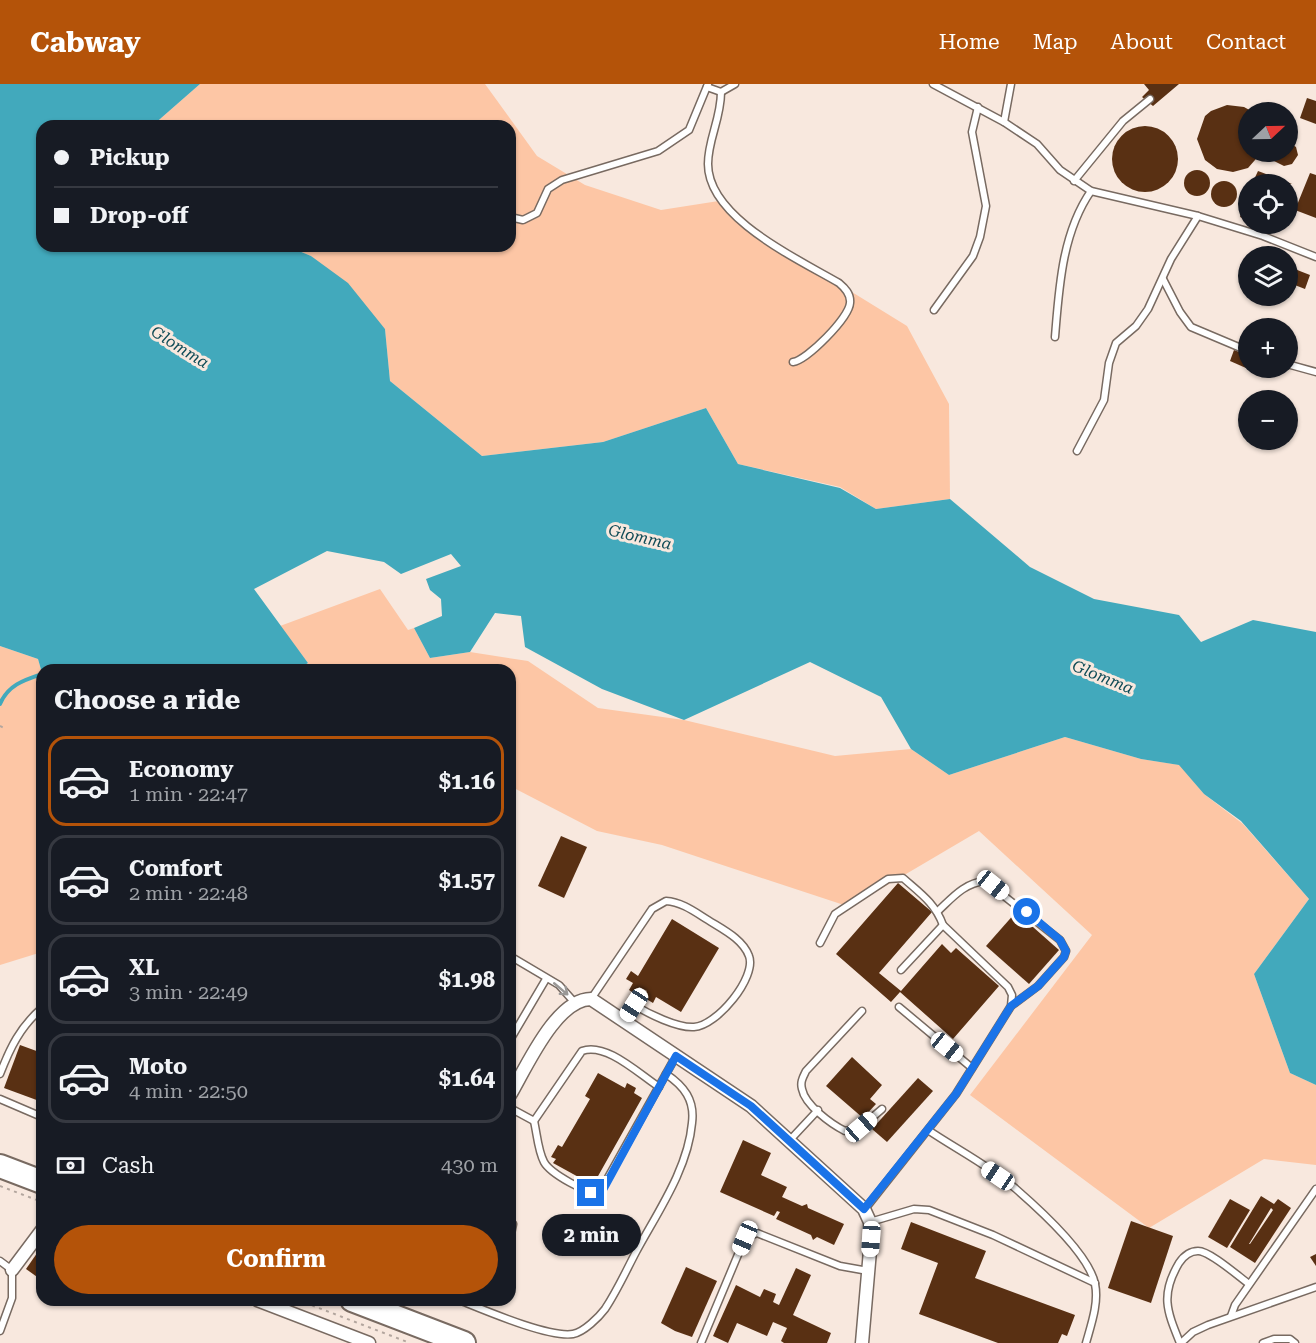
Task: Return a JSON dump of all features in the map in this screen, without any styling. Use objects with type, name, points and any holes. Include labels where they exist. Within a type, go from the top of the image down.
[{"type":"highway","points":[[0,1166],[36,1180]]},
{"type":"highway","points":[[390,1307],[464,1343]]},
{"type":"street","points":[[516,1085],[554,1022],[575,1003],[591,999],[751,1106],[864,1209],[870,1222],[862,1343]]},
{"type":"street","points":[[12,1270],[36,1238]]},
{"type":"street","points":[[273,1306],[369,1343]]},
{"type":"lane","points":[[721,92],[735,84]]},
{"type":"lane","points":[[933,84],[978,107],[1037,144],[1060,170],[1091,191],[1198,216],[1263,236],[1316,257]]},
{"type":"lane","points":[[1004,122],[1011,84]]},
{"type":"lane","points":[[516,218],[523,220],[537,213],[548,189],[562,180],[658,151],[689,130],[708,85],[721,92]]},
{"type":"lane","points":[[721,92],[721,115],[708,161],[711,183],[716,194],[748,227],[839,283],[849,295],[849,307],[831,331],[805,359],[793,362]]},
{"type":"lane","points":[[1074,181],[1124,121],[1150,99]]},
{"type":"lane","points":[[934,310],[973,256],[980,237],[986,207],[972,139],[978,107]]},
{"type":"lane","points":[[1054,337],[1064,256],[1077,219],[1091,191]]},
{"type":"lane","points":[[1077,451],[1104,400],[1108,363],[1116,343],[1136,326],[1163,279],[1171,259],[1198,216]]},
{"type":"lane","points":[[1163,279],[1180,312],[1191,327],[1238,347]]},
{"type":"lane","points":[[1298,367],[1316,372]]},
{"type":"lane","points":[[820,943],[835,914],[873,888],[895,877],[903,878],[930,900],[938,911],[943,925],[1008,987],[1012,995],[1011,1006]]},
{"type":"lane","points":[[864,1209],[928,1130],[972,1068],[1011,1006],[1038,986],[1064,957],[1066,951],[1060,940],[985,882],[976,882],[960,890],[938,911]]},
{"type":"lane","points":[[591,999],[652,909],[666,901],[684,906],[732,936],[749,954],[750,971],[730,1004],[703,1024],[686,1026],[656,1018],[634,1005],[624,1020]]},
{"type":"lane","points":[[901,970],[943,925]]},
{"type":"lane","points":[[516,960],[566,992],[575,1003]]},
{"type":"lane","points":[[516,1030],[546,979]]},
{"type":"lane","points":[[899,1007],[972,1068]]},
{"type":"lane","points":[[862,1011],[803,1076],[802,1091],[818,1110],[845,1131],[861,1127],[882,1109]]},
{"type":"lane","points":[[0,1074],[13,1041],[36,1013]]},
{"type":"lane","points":[[534,1121],[582,1051],[590,1048],[607,1053],[659,1087]]},
{"type":"lane","points":[[516,1111],[534,1121],[544,1161],[550,1171],[596,1194],[604,1188],[676,1056]]},
{"type":"lane","points":[[474,1306],[535,1328],[572,1334],[582,1329],[604,1310],[667,1195],[687,1149],[693,1122],[692,1107],[685,1089],[666,1074]]},
{"type":"lane","points":[[0,1099],[36,1114]]},
{"type":"lane","points":[[790,1140],[818,1110]]},
{"type":"lane","points":[[928,1130],[1015,1188],[1070,1242],[1088,1266],[1095,1284],[1095,1306],[1086,1343]]},
{"type":"lane","points":[[1231,1317],[1235,1305],[1316,1188]]},
{"type":"lane","points":[[870,1222],[914,1209],[929,1210],[993,1235],[1095,1284]]},
{"type":"lane","points":[[701,1343],[745,1238],[757,1233],[840,1266],[868,1270]]},
{"type":"lane","points":[[1249,1284],[1206,1253],[1198,1251],[1186,1255],[1169,1280],[1166,1290],[1170,1318],[1181,1343],[1193,1332],[1316,1287]]},
{"type":"lane","points":[[0,1261],[12,1270],[12,1298],[0,1332]]},
{"type":"lane","points":[[1263,1343],[1274,1339],[1290,1339],[1295,1343]]},
{"type":"path","points":[[0,1186],[36,1200]]},
{"type":"path","points":[[314,1306],[410,1343]]},
{"type":"shaded area","points":[[200,84],[485,84],[511,120],[159,120]]},
{"type":"shaded area","points":[[516,127],[537,156],[585,185],[661,210],[725,200],[766,239],[907,326],[949,404],[950,499],[876,509],[840,487],[738,464],[706,408],[603,442],[482,456],[390,381],[385,329],[311,256],[301,252],[516,252]]},
{"type":"shaded area","points":[[380,589],[408,630],[414,628],[430,658],[470,652],[528,661],[598,708],[684,720],[835,756],[911,749],[949,775],[1065,737],[1141,759],[1180,765],[1204,794],[1243,824],[1309,899],[1254,974],[1290,1073],[1316,1085],[1316,1165],[1264,1159],[1149,1228],[970,1095],[1092,935],[979,831],[850,907],[662,845],[597,831],[516,789],[516,664],[306,664],[308,663],[280,626]]},
{"type":"shaded area","points":[[0,646],[38,659],[39,664],[36,664],[36,954],[0,965]]},
{"type":"water","name":"Glomma","points":[[0,84],[200,84],[159,120],[36,120],[36,252],[301,252],[311,256],[348,283],[385,329],[390,381],[482,456],[603,442],[706,408],[738,464],[840,488],[876,509],[950,499],[1030,567],[1094,599],[1179,615],[1201,642],[1253,620],[1316,632],[1316,1085],[1290,1073],[1254,974],[1309,899],[1241,821],[1204,794],[1179,765],[1141,759],[1065,737],[949,775],[911,749],[881,697],[810,662],[684,720],[602,689],[525,647],[521,616],[495,613],[470,652],[430,658],[414,628],[442,616],[441,599],[430,590],[426,579],[461,566],[451,554],[401,574],[384,562],[327,551],[254,589],[308,663],[306,664],[39,664],[38,659],[0,646]]},
{"type":"building","points":[[1144,84],[1179,84],[1153,106],[1142,97],[1149,90]]},
{"type":"building","points":[[1307,98],[1316,101],[1316,124],[1300,118]]},
{"type":"building","points":[[1227,105],[1238,106],[1238,162],[1253,162],[1248,168],[1233,172],[1217,169],[1205,160],[1197,139],[1205,116]]},
{"type":"building","points":[[1138,126],[1152,126],[1164,131],[1173,140],[1178,159],[1176,172],[1169,183],[1152,192],[1138,192],[1126,187],[1117,178],[1112,166],[1112,152],[1117,140],[1126,131]]},
{"type":"building","points":[[1276,162],[1293,162],[1292,164],[1284,166]]},
{"type":"building","points":[[1197,170],[1206,174],[1210,183],[1206,192],[1197,196],[1188,192],[1184,183],[1188,174]]},
{"type":"building","points":[[1310,173],[1316,175],[1316,218],[1298,211],[1298,203]]},
{"type":"building","points":[[1224,181],[1233,185],[1237,194],[1233,203],[1224,207],[1215,203],[1211,194],[1215,185]]},
{"type":"building","points":[[1298,270],[1310,275],[1305,289],[1298,286]]},
{"type":"building","points":[[1234,350],[1238,351],[1238,364],[1230,361]]},
{"type":"building","points":[[561,836],[587,847],[564,898],[538,886]]},
{"type":"building","points":[[898,883],[932,912],[879,973],[901,991],[942,944],[951,953],[956,948],[999,986],[953,1039],[900,992],[891,1002],[836,954]]},
{"type":"building","points":[[1016,912],[1059,950],[1029,984],[986,946]]},
{"type":"building","points":[[672,919],[719,948],[681,1012],[656,997],[653,1003],[643,997],[647,991],[639,987],[635,994],[629,990],[633,983],[626,979],[631,971],[638,976]]},
{"type":"building","points":[[20,1045],[36,1051],[36,1100],[4,1088]]},
{"type":"building","points":[[852,1057],[882,1085],[870,1099],[876,1104],[863,1118],[826,1086]]},
{"type":"building","points":[[598,1073],[625,1088],[627,1083],[636,1088],[634,1093],[642,1098],[593,1185],[553,1163],[556,1159],[551,1157],[558,1145],[562,1147],[590,1099],[585,1096]]},
{"type":"building","points":[[918,1078],[933,1091],[887,1142],[872,1129]]},
{"type":"building","points":[[743,1140],[771,1153],[761,1175],[787,1187],[782,1197],[802,1206],[807,1204],[808,1208],[844,1224],[834,1245],[817,1237],[813,1240],[811,1235],[776,1219],[780,1212],[777,1211],[774,1216],[720,1192]]},
{"type":"building","points":[[1261,1196],[1274,1204],[1278,1199],[1291,1208],[1255,1263],[1230,1247]],"holes":[[[1271,1208],[1273,1210],[1250,1244],[1249,1244]]]},
{"type":"building","points":[[1230,1199],[1250,1210],[1227,1248],[1208,1237]]},
{"type":"building","points":[[1131,1221],[1173,1236],[1151,1303],[1108,1288]]},
{"type":"building","points":[[911,1222],[986,1251],[975,1278],[1075,1315],[1067,1336],[1062,1334],[1058,1343],[998,1343],[919,1314],[938,1263],[901,1249]]},
{"type":"building","points":[[1316,1254],[1316,1266],[1310,1257]]},
{"type":"building","points":[[36,1255],[36,1276],[26,1269]]},
{"type":"building","points":[[686,1267],[717,1281],[692,1337],[661,1323]]},
{"type":"building","points":[[796,1268],[811,1275],[793,1315],[831,1333],[827,1343],[784,1343],[781,1341],[787,1328],[773,1322],[767,1336],[737,1323],[728,1343],[713,1336],[736,1285],[760,1297],[764,1289],[776,1294],[773,1302],[779,1305]]},
{"type":"waterway","points":[[0,704],[12,688],[36,676]]},
{"type":"route","points":[[591,1193],[596,1194],[604,1188],[676,1056],[751,1106],[864,1209],[956,1094],[1011,1006],[1038,986],[1064,957],[1066,951],[1060,940],[1027,912]]}]
